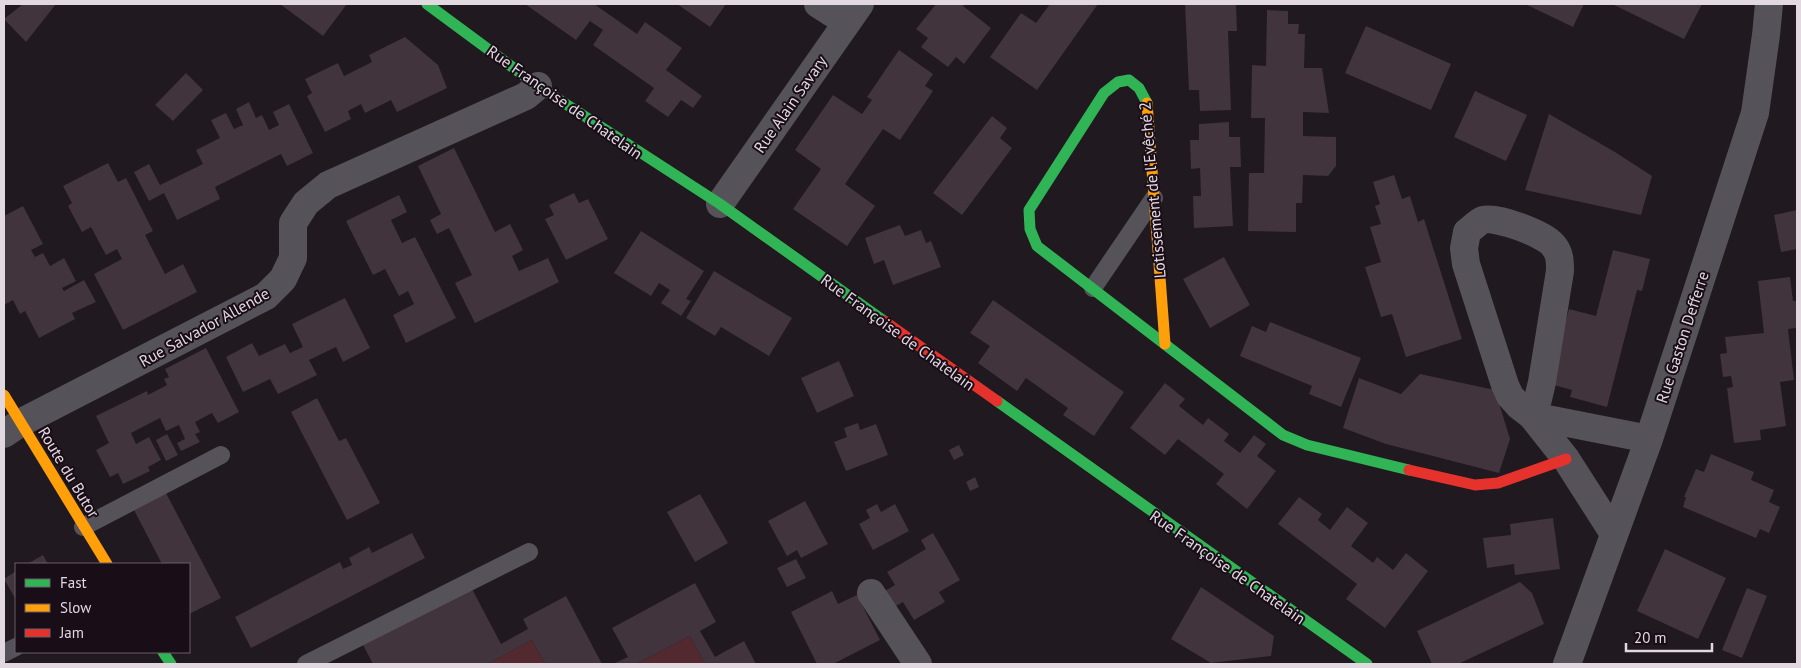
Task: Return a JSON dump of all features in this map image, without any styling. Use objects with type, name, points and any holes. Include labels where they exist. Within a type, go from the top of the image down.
[{"type":"street","name":"Rue Françoise de Chatelain","points":[[427,4],[538,86],[720,204],[1367,664]]},
{"type":"street","points":[[818,4],[853,13]]},
{"type":"street","name":"Rue Gaston Defferre","points":[[1567,664],[1649,439],[1755,113],[1769,4]]},
{"type":"street","name":"Rue Alain Savary","points":[[720,204],[853,13]]},
{"type":"street","name":"Lotissement de l'Evêché 2","points":[[1166,344],[1147,103],[1142,92],[1134,82],[1122,80],[1112,85],[1104,93],[1029,210],[1028,220],[1031,234],[1037,246],[1264,421],[1283,435],[1307,445],[1475,485],[1498,483],[1566,459]]},
{"type":"street","name":"Rue Salvador Allende","points":[[12,429],[266,296],[284,279],[293,258],[294,223],[306,203],[328,185],[526,96],[538,86]]},
{"type":"street","points":[[1532,416],[1542,382],[1560,271],[1560,257],[1553,244],[1543,237],[1499,220],[1483,220],[1467,232],[1464,248],[1466,264],[1505,385],[1510,396],[1532,416],[1566,459],[1614,534]]},
{"type":"street","name":"Route du Butor","points":[[4,395],[12,429],[83,527],[106,563]]},
{"type":"street","points":[[1532,416],[1649,439]]},
{"type":"street","points":[[871,593],[918,664]]},
{"type":"street","points":[[164,653],[171,664]]},
{"type":"lane","points":[[1093,288],[1155,198]]},
{"type":"lane","points":[[83,527],[221,455]]},
{"type":"lane","points":[[306,664],[529,552]]},
{"type":"shaded area","points":[[690,636],[705,664],[636,664]]},
{"type":"shaded area","points":[[532,640],[545,664],[487,664]]},
{"type":"building","points":[[23,4],[56,4],[26,42],[4,19]]},
{"type":"building","points":[[280,4],[347,4],[323,36]]},
{"type":"building","points":[[525,4],[594,4],[637,34],[645,22],[682,48],[666,70],[702,96],[693,108],[681,100],[668,117],[645,101],[654,88],[593,45],[603,30],[590,21],[576,40]]},
{"type":"building","points":[[677,4],[726,4],[710,27]]},
{"type":"building","points":[[936,4],[965,4],[963,6],[991,28],[964,64],[956,57],[948,67],[921,47],[928,38],[916,29]]},
{"type":"building","points":[[1050,4],[1098,4],[1037,90],[990,57],[1021,13],[1036,23]]},
{"type":"building","points":[[1185,4],[1236,4],[1237,31],[1228,31],[1231,110],[1200,111],[1199,90],[1189,90]]},
{"type":"building","points":[[1525,4],[1584,4],[1573,27]]},
{"type":"building","points":[[1612,4],[1702,4],[1684,39]]},
{"type":"building","points":[[1267,10],[1288,11],[1288,24],[1299,24],[1298,34],[1305,34],[1304,68],[1322,68],[1329,113],[1303,112],[1303,136],[1336,137],[1336,166],[1328,176],[1303,175],[1302,203],[1296,203],[1296,232],[1248,231],[1249,173],[1264,173],[1265,118],[1251,118],[1252,65],[1266,66]]},
{"type":"building","points":[[1366,26],[1451,64],[1431,110],[1345,73]]},
{"type":"building","points":[[405,37],[438,65],[447,88],[397,112],[391,100],[365,113],[361,104],[348,111],[351,119],[325,132],[307,96],[312,93],[305,79],[338,63],[344,76],[372,62],[369,55]]},
{"type":"building","points":[[899,50],[933,74],[925,86],[933,91],[900,140],[883,129],[845,184],[875,206],[847,246],[793,209],[821,169],[795,150],[833,95],[862,114],[872,100],[867,97]]},
{"type":"building","points":[[186,73],[203,90],[173,121],[155,105]]},
{"type":"building","points":[[1475,91],[1527,115],[1506,161],[1454,137]]},
{"type":"building","points":[[249,102],[256,118],[262,115],[269,130],[279,125],[273,112],[289,104],[313,153],[287,166],[281,154],[215,187],[220,199],[177,220],[164,193],[149,201],[134,172],[149,164],[160,185],[203,164],[196,150],[220,138],[211,120],[226,113],[234,129],[243,125],[236,109]]},
{"type":"building","points":[[1549,114],[1652,176],[1641,215],[1525,190]]},
{"type":"building","points":[[992,116],[1007,128],[1000,138],[1012,148],[962,215],[933,193]]},
{"type":"building","points":[[1229,122],[1229,137],[1240,137],[1241,167],[1230,167],[1233,226],[1194,228],[1193,196],[1201,196],[1200,168],[1191,169],[1190,140],[1199,140],[1199,124]]},
{"type":"building","points":[[454,148],[495,232],[510,224],[523,250],[512,256],[519,271],[548,258],[559,282],[475,323],[455,283],[472,275],[449,228],[437,234],[430,220],[441,214],[418,166]]},
{"type":"building","points":[[108,163],[118,182],[126,178],[153,231],[145,235],[165,274],[183,264],[197,292],[123,330],[94,274],[122,259],[117,249],[106,255],[91,227],[82,232],[68,206],[72,203],[63,186]]},
{"type":"building","points":[[1394,175],[1402,199],[1410,196],[1418,222],[1424,219],[1462,339],[1406,357],[1392,314],[1381,317],[1365,267],[1381,262],[1370,227],[1381,224],[1375,206],[1380,204],[1373,182]]},
{"type":"building","points":[[574,193],[579,203],[588,199],[608,239],[566,260],[545,219],[554,215],[549,205]]},
{"type":"building","points":[[399,195],[407,212],[391,220],[402,243],[415,237],[456,318],[406,343],[393,315],[414,304],[408,291],[399,296],[385,269],[373,275],[346,221]]},
{"type":"building","points":[[23,206],[43,244],[31,250],[35,257],[43,253],[50,266],[64,258],[76,281],[62,288],[64,291],[84,280],[96,302],[72,313],[75,319],[39,338],[25,311],[20,314],[13,300],[4,305],[4,216]]},
{"type":"building","points":[[1797,210],[1797,249],[1781,252],[1774,215]]},
{"type":"building","points":[[900,225],[905,236],[921,230],[926,243],[931,241],[941,267],[893,285],[884,260],[874,264],[865,238]]},
{"type":"building","points":[[641,231],[704,271],[686,299],[691,301],[681,316],[661,303],[670,290],[659,283],[651,296],[614,273]]},
{"type":"building","points":[[1613,250],[1650,259],[1642,291],[1637,290],[1607,407],[1570,397],[1572,390],[1550,384],[1569,309],[1596,316]]},
{"type":"building","points":[[1224,257],[1250,305],[1210,328],[1183,279]]},
{"type":"building","points":[[714,271],[792,318],[769,356],[721,327],[715,336],[686,318]]},
{"type":"building","points":[[1790,277],[1793,301],[1797,301],[1797,328],[1788,329],[1794,380],[1780,382],[1786,426],[1760,430],[1761,440],[1734,443],[1727,388],[1733,387],[1731,376],[1723,377],[1720,354],[1727,353],[1725,337],[1764,333],[1758,281]]},
{"type":"building","points":[[345,298],[370,348],[343,362],[336,347],[309,360],[317,375],[278,394],[270,379],[243,392],[226,357],[252,343],[259,356],[285,344],[290,353],[303,347],[292,324]]},
{"type":"building","points":[[993,300],[1124,392],[1094,436],[1063,415],[1068,408],[1026,378],[1017,391],[978,363],[990,346],[970,333]]},
{"type":"building","points":[[1270,322],[1361,358],[1341,407],[1309,394],[1312,386],[1240,356],[1252,326],[1266,332]]},
{"type":"building","points":[[206,348],[239,412],[218,423],[212,413],[195,422],[200,432],[195,434],[200,442],[181,451],[177,443],[185,439],[179,425],[166,431],[160,418],[131,433],[136,444],[149,437],[161,460],[148,467],[150,471],[123,484],[118,473],[110,477],[96,450],[109,443],[96,416],[147,391],[148,395],[167,385],[164,379],[169,377],[165,369]]},
{"type":"building","points":[[839,361],[854,396],[817,413],[801,378]]},
{"type":"building","points":[[1420,374],[1495,390],[1510,439],[1499,473],[1386,444],[1343,428],[1359,378],[1401,394]]},
{"type":"building","points":[[1165,383],[1185,399],[1179,406],[1203,425],[1208,418],[1229,434],[1224,441],[1240,453],[1254,435],[1266,444],[1257,456],[1276,471],[1247,509],[1216,484],[1224,474],[1178,439],[1165,455],[1130,428]]},
{"type":"building","points":[[317,398],[339,441],[346,438],[380,503],[347,520],[291,412]]},
{"type":"building","points":[[858,423],[860,430],[876,424],[888,455],[846,471],[834,442],[847,437],[844,428]]},
{"type":"building","points":[[167,434],[178,455],[166,461],[156,440]]},
{"type":"building","points":[[959,445],[964,455],[954,460],[949,450]]},
{"type":"building","points":[[1711,454],[1754,472],[1751,480],[1774,490],[1769,502],[1780,507],[1769,533],[1760,529],[1756,538],[1683,507],[1686,497],[1684,497],[1696,469],[1704,472]]},
{"type":"building","points":[[975,477],[979,487],[970,491],[966,482]]},
{"type":"building","points":[[166,493],[221,598],[190,614],[190,563],[161,563],[134,510]]},
{"type":"building","points":[[700,494],[728,543],[695,562],[667,512]]},
{"type":"building","points":[[1299,497],[1322,514],[1318,520],[1330,530],[1347,507],[1368,523],[1351,546],[1373,563],[1377,557],[1393,570],[1406,553],[1428,571],[1385,628],[1346,599],[1357,584],[1278,524]]},
{"type":"building","points":[[805,501],[828,544],[801,558],[797,550],[787,556],[768,521]]},
{"type":"building","points":[[877,504],[881,512],[895,504],[909,531],[873,550],[859,524],[870,518],[866,510]]},
{"type":"building","points":[[1553,518],[1560,569],[1515,575],[1514,564],[1487,568],[1483,538],[1511,535],[1510,524]]},
{"type":"building","points":[[412,533],[425,558],[251,648],[235,617],[340,562],[343,569],[352,565],[349,558],[369,547],[372,553]]},
{"type":"building","points":[[933,533],[960,580],[939,592],[945,602],[914,620],[903,602],[889,610],[880,594],[895,585],[887,572],[926,549],[921,540]]},
{"type":"building","points":[[1665,549],[1726,578],[1698,639],[1637,611]]},
{"type":"building","points":[[43,555],[47,563],[29,563]]},
{"type":"building","points":[[796,559],[806,578],[787,587],[777,568]]},
{"type":"building","points":[[15,572],[15,598],[4,579]]},
{"type":"building","points":[[1520,582],[1532,593],[1544,624],[1458,664],[1432,664],[1417,631]]},
{"type":"building","points":[[695,583],[716,622],[700,631],[715,657],[744,641],[756,664],[705,664],[690,636],[636,664],[613,664],[628,657],[612,628]]},
{"type":"building","points":[[471,587],[501,644],[528,629],[523,619],[566,596],[602,664],[545,664],[532,640],[487,664],[373,664],[363,645]]},
{"type":"building","points":[[1201,587],[1274,636],[1271,656],[1211,663],[1171,639]]},
{"type":"building","points":[[1747,588],[1767,596],[1742,658],[1722,650]]},
{"type":"building","points":[[832,591],[838,604],[857,595],[880,640],[833,664],[817,664],[791,612]]},
{"type":"traffic: fast","points":[[427,4],[538,86],[720,204],[884,321]]},
{"type":"traffic: fast","points":[[1147,103],[1139,88],[1129,80],[1118,82],[1104,93],[1029,210],[1030,229],[1037,246],[1283,435],[1307,445],[1409,470]]},
{"type":"traffic: fast","points":[[997,401],[1367,664]]},
{"type":"traffic: fast","points":[[164,653],[171,664]]},
{"type":"traffic: slow","points":[[1147,103],[1165,344]]},
{"type":"traffic: slow","points":[[4,395],[106,563]]},
{"type":"traffic: jam","points":[[884,321],[997,401]]},
{"type":"traffic: jam","points":[[1409,470],[1475,485],[1498,483],[1566,459]]}]
